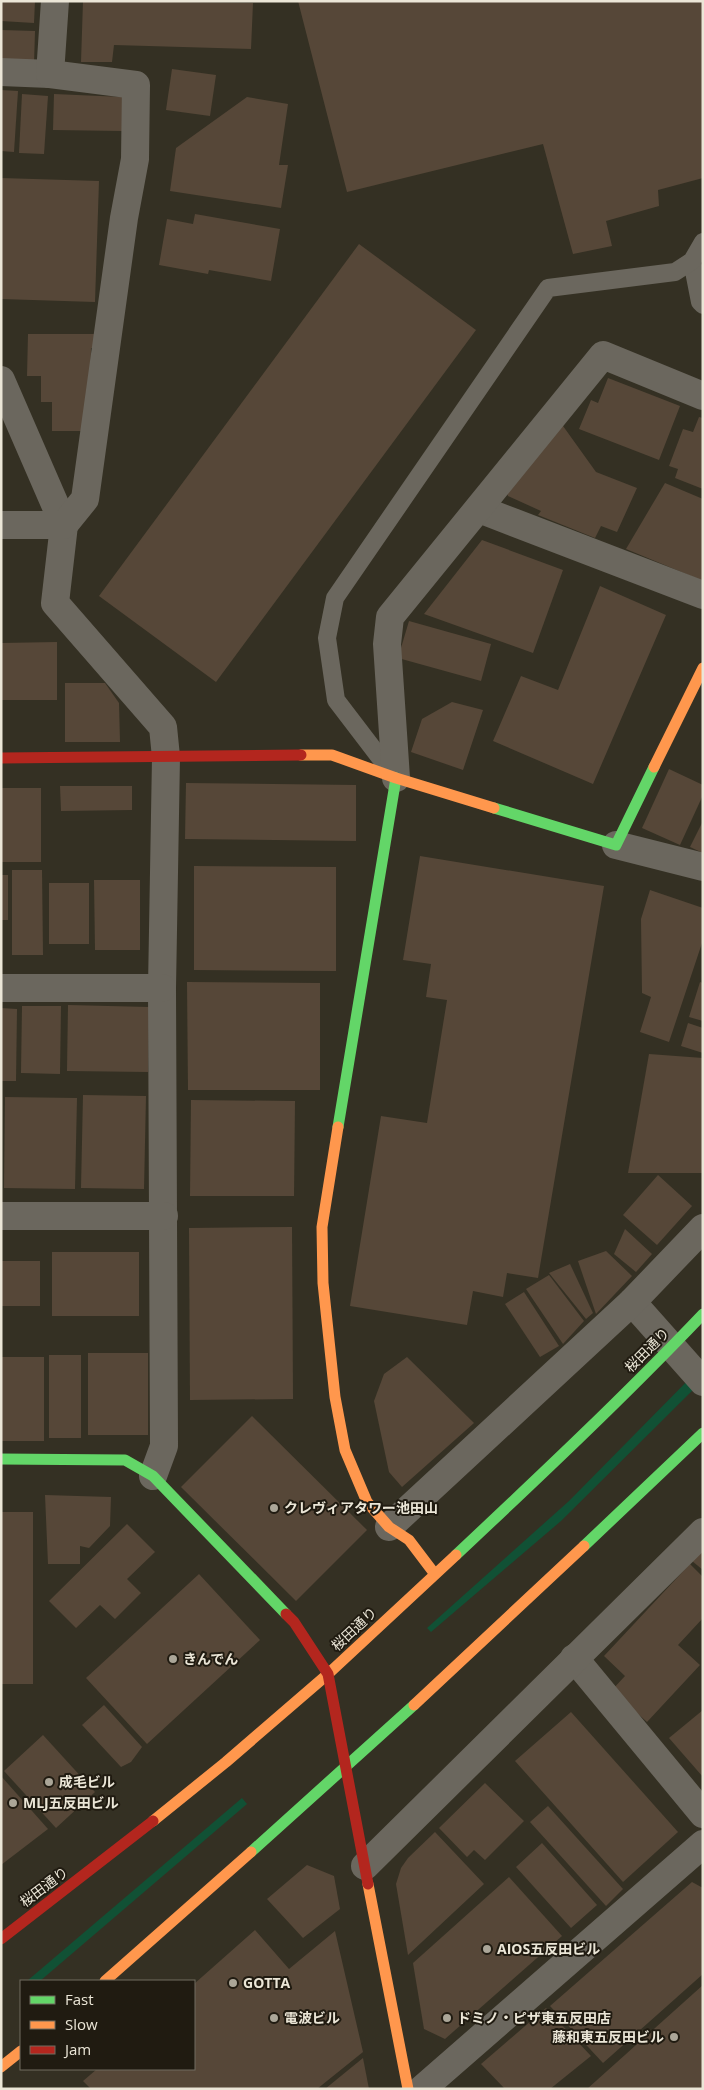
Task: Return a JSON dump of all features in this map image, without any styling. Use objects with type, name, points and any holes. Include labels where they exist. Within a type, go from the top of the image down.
[{"type":"main road","points":[[1,758],[332,755],[396,778],[616,845],[703,668]]},
{"type":"main road","points":[[396,778],[322,1227],[323,1283],[334,1388],[345,1450],[367,1502],[389,1527],[409,1540],[434,1573]]},
{"type":"main road","name":"桜田通り","points":[[1,1939],[226,1762],[328,1674],[434,1573],[488,1525],[661,1358],[700,1317]]},
{"type":"main road","points":[[106,1980],[347,1768],[537,1591],[703,1432]]},
{"type":"main road","points":[[1,1459],[125,1460],[153,1476],[294,1622],[328,1674],[408,2089]]},
{"type":"main road","points":[[1,2067],[20,2052]]},
{"type":"street","points":[[50,74],[55,1]]},
{"type":"street","points":[[1,72],[50,74],[136,85],[135,159],[124,218],[85,499],[64,525]]},
{"type":"street","points":[[396,778],[387,644],[390,618],[603,355],[703,396]]},
{"type":"street","points":[[1,380],[64,525],[55,603],[164,727],[166,757],[162,988],[164,1446],[153,1476]]},
{"type":"street","points":[[478,509],[703,595]]},
{"type":"street","points":[[1,525],[64,525]]},
{"type":"street","points":[[616,845],[703,867]]},
{"type":"street","points":[[1,988],[162,988]]},
{"type":"street","points":[[1,1216],[164,1216]]},
{"type":"street","points":[[389,1527],[632,1302],[703,1228]]},
{"type":"street","points":[[632,1302],[703,1382]]},
{"type":"street","points":[[365,1866],[703,1532]]},
{"type":"street","points":[[574,1658],[703,1814]]},
{"type":"street","points":[[422,2089],[703,1844]]},
{"type":"lane","points":[[396,778],[336,700],[327,638],[336,598],[548,288],[675,272],[692,261],[703,242]]},
{"type":"lane","points":[[692,261],[703,305]]},
{"type":"green space","points":[[703,1365],[703,1380],[561,1521],[431,1632],[427,1628],[569,1501]]},
{"type":"green space","points":[[242,1798],[247,1804],[41,1980],[28,1980]]},
{"type":"building","points":[[1,1],[35,1],[34,23],[1,21]]},
{"type":"building","points":[[83,1],[253,3],[251,49],[114,45],[112,62],[81,62]]},
{"type":"building","points":[[298,1],[703,1],[703,178],[658,190],[659,206],[606,221],[612,246],[573,254],[543,144],[347,192]]},
{"type":"building","points":[[1,30],[35,31],[34,63],[1,61]]},
{"type":"building","points":[[172,69],[216,75],[210,116],[166,110]]},
{"type":"building","points":[[1,90],[18,91],[14,152],[1,151]]},
{"type":"building","points":[[22,94],[48,96],[44,154],[19,153]]},
{"type":"building","points":[[54,94],[123,97],[122,131],[53,130]]},
{"type":"building","points":[[247,97],[288,104],[279,165],[288,165],[281,208],[170,191],[176,148]]},
{"type":"building","points":[[1,178],[99,181],[95,302],[1,299]]},
{"type":"building","points":[[195,214],[280,229],[271,281],[209,270],[208,274],[159,265],[167,219],[193,224]]},
{"type":"building","points":[[359,244],[476,330],[216,682],[99,596]]},
{"type":"building","points":[[28,334],[97,334],[96,348],[91,348],[90,392],[86,392],[85,431],[52,431],[52,402],[41,402],[41,376],[27,376]]},
{"type":"building","points":[[608,378],[680,406],[659,460],[579,429],[591,400],[598,403]]},
{"type":"building","points":[[699,417],[703,418],[703,489],[675,478],[678,469],[669,466],[683,429],[693,432]]},
{"type":"building","points":[[558,419],[596,472],[637,488],[617,532],[601,526],[595,538],[538,515],[541,511],[508,496],[506,490]]},
{"type":"building","points":[[665,483],[703,499],[703,581],[626,549]]},
{"type":"building","points":[[482,540],[563,570],[533,653],[424,614]]},
{"type":"building","points":[[600,586],[666,615],[593,784],[493,741],[521,676],[558,690]]},
{"type":"building","points":[[409,621],[491,644],[481,681],[398,658]]},
{"type":"building","points":[[57,642],[57,700],[1,700],[1,643]]},
{"type":"building","points":[[65,683],[105,683],[119,703],[120,742],[65,742]]},
{"type":"building","points":[[452,702],[483,710],[463,770],[411,752],[422,719]]},
{"type":"building","points":[[669,769],[703,785],[703,795],[680,845],[642,828]]},
{"type":"building","points":[[186,783],[356,785],[356,841],[185,839]]},
{"type":"building","points":[[60,786],[132,786],[132,810],[61,811]]},
{"type":"building","points":[[1,788],[41,788],[41,862],[1,862]]},
{"type":"building","points":[[703,821],[703,853],[690,847]]},
{"type":"building","points":[[420,856],[604,886],[538,1278],[507,1273],[503,1297],[473,1291],[467,1325],[350,1306],[381,1116],[427,1123],[447,1000],[426,997],[431,964],[403,960]]},
{"type":"building","points":[[194,866],[336,867],[336,971],[194,970]]},
{"type":"building","points":[[12,870],[42,870],[43,955],[12,955]]},
{"type":"building","points":[[1,875],[8,875],[8,920],[1,920]]},
{"type":"building","points":[[94,880],[140,880],[140,950],[95,950]]},
{"type":"building","points":[[49,883],[89,883],[89,944],[49,944]]},
{"type":"building","points":[[650,890],[703,908],[703,940],[669,1042],[640,1032],[651,997],[642,993],[641,919]]},
{"type":"building","points":[[187,982],[320,983],[320,1090],[188,1090]]},
{"type":"building","points":[[700,982],[703,983],[703,1021],[689,1017]]},
{"type":"building","points":[[68,1005],[149,1007],[148,1072],[67,1071]]},
{"type":"building","points":[[22,1006],[61,1006],[60,1074],[21,1073]]},
{"type":"building","points":[[1,1008],[17,1009],[16,1081],[1,1081]]},
{"type":"building","points":[[688,1023],[703,1028],[703,1053],[681,1046]]},
{"type":"building","points":[[649,1054],[703,1058],[703,1173],[628,1173]]},
{"type":"building","points":[[83,1095],[146,1096],[144,1189],[81,1188]]},
{"type":"building","points":[[5,1097],[77,1098],[75,1189],[4,1188]]},
{"type":"building","points":[[191,1100],[295,1101],[294,1196],[190,1196]]},
{"type":"building","points":[[658,1175],[692,1206],[657,1245],[623,1215]]},
{"type":"building","points":[[292,1227],[293,1399],[190,1400],[189,1228]]},
{"type":"building","points":[[625,1229],[652,1254],[636,1272],[614,1254]]},
{"type":"building","points":[[606,1251],[632,1276],[596,1314],[578,1261]]},
{"type":"building","points":[[52,1252],[139,1252],[139,1316],[52,1316]]},
{"type":"building","points":[[1,1261],[40,1261],[40,1306],[1,1306]]},
{"type":"building","points":[[570,1264],[593,1313],[586,1319],[549,1273]]},
{"type":"building","points":[[549,1275],[584,1321],[563,1344],[526,1289]]},
{"type":"building","points":[[524,1292],[559,1346],[540,1357],[505,1304]]},
{"type":"building","points":[[88,1353],[148,1353],[148,1435],[88,1435]]},
{"type":"building","points":[[49,1355],[81,1355],[81,1438],[49,1438]]},
{"type":"building","points":[[1,1357],[44,1357],[44,1441],[1,1441]]},
{"type":"building","points":[[407,1357],[474,1423],[402,1487],[389,1472],[374,1401],[384,1374]]},
{"type":"building","name":"クレヴィアタワー池田山","points":[[252,1416],[367,1530],[296,1601],[181,1487]]},
{"type":"building","points":[[45,1495],[111,1497],[110,1526],[89,1548],[80,1546],[80,1564],[48,1564]]},
{"type":"building","points":[[1,1512],[33,1512],[33,1684],[1,1684]]},
{"type":"building","points":[[127,1524],[155,1552],[127,1579],[141,1593],[115,1619],[100,1605],[76,1628],[49,1601]]},
{"type":"building","points":[[703,1550],[703,1570],[692,1561]]},
{"type":"building","points":[[690,1564],[703,1577],[703,1618],[678,1645],[700,1665],[647,1722],[612,1690],[625,1676],[604,1656]]},
{"type":"building","name":"きんでん","points":[[199,1574],[260,1640],[147,1744],[86,1678]]},
{"type":"building","points":[[104,1705],[142,1747],[131,1762],[121,1767],[82,1725]]},
{"type":"building","points":[[703,1710],[703,1777],[669,1738]]},
{"type":"building","points":[[571,1712],[678,1832],[623,1882],[515,1761]]},
{"type":"building","name":"成毛ビル","points":[[43,1735],[95,1792],[56,1828],[4,1771]]},
{"type":"building","name":"MLJ五反田ビル","points":[[1,1776],[48,1829],[1,1865]]},
{"type":"building","points":[[485,1783],[524,1821],[485,1860],[474,1850],[467,1857],[439,1828]]},
{"type":"building","points":[[548,1806],[623,1889],[606,1906],[530,1822]]},
{"type":"building","points":[[435,1832],[484,1884],[408,1955],[396,1884],[401,1868],[408,1858]]},
{"type":"building","points":[[542,1843],[597,1905],[571,1928],[516,1867]]},
{"type":"building","points":[[307,1865],[334,1876],[340,1909],[303,1938],[267,1899]]},
{"type":"building","name":"AIOS五反田ビル","points":[[509,1877],[562,1936],[445,2039],[424,2029],[413,1963]]},
{"type":"building","points":[[692,1882],[703,1888],[703,1974],[603,2063],[550,2006]]},
{"type":"building","name":"電波ビル","points":[[255,1930],[289,1969],[335,1931],[363,2052],[317,2089],[91,2089],[83,2081],[96,2070],[195,2070],[195,1983]]},
{"type":"building","name":"藤和東五反田ビル","points":[[703,1985],[703,2089],[587,2089]]},
{"type":"building","points":[[546,2008],[591,2056],[550,2089],[505,2089],[481,2064]]},
{"type":"building","points":[[363,2058],[369,2089],[325,2089]]},
{"type":"traffic: fast","points":[[494,808],[616,845],[654,767]]},
{"type":"traffic: fast","points":[[338,1127],[396,778]]},
{"type":"traffic: fast","points":[[456,1555],[612,1406],[703,1314]]},
{"type":"traffic: fast","points":[[584,1546],[703,1433]]},
{"type":"traffic: fast","points":[[1,1459],[125,1460],[153,1476],[286,1614]]},
{"type":"traffic: fast","points":[[251,1852],[414,1705]]},
{"type":"traffic: slow","points":[[654,767],[703,668]]},
{"type":"traffic: slow","points":[[301,755],[332,755],[396,778],[494,808]]},
{"type":"traffic: slow","points":[[338,1127],[322,1227],[323,1283],[335,1397],[345,1450],[367,1502],[389,1527],[409,1540],[434,1573]]},
{"type":"traffic: slow","points":[[414,1705],[584,1546]]},
{"type":"traffic: slow","points":[[153,1821],[226,1762],[328,1674],[456,1555]]},
{"type":"traffic: slow","points":[[106,1980],[251,1852]]},
{"type":"traffic: slow","points":[[368,1884],[408,2089]]},
{"type":"traffic: slow","points":[[1,2067],[20,2052]]},
{"type":"traffic: jam","points":[[1,758],[301,755]]},
{"type":"traffic: jam","points":[[286,1614],[294,1622],[328,1674],[368,1884]]},
{"type":"traffic: jam","points":[[1,1939],[153,1821]]},
{"type":"place","name":"クレヴィアタワー池田山","points":[[274,1508]]},
{"type":"place","name":"きんでん","points":[[173,1659]]},
{"type":"place","name":"成毛ビル","points":[[49,1782]]},
{"type":"place","name":"MLJ五反田ビル","points":[[13,1803]]},
{"type":"place","name":"AIOS五反田ビル","points":[[487,1949]]},
{"type":"place","name":"GOTTA","points":[[233,1983]]},
{"type":"place","name":"電波ビル","points":[[274,2018]]},
{"type":"place","name":"ドミノ・ピザ東五反田店","points":[[447,2018]]},
{"type":"place","name":"藤和東五反田ビル","points":[[674,2037]]}]
